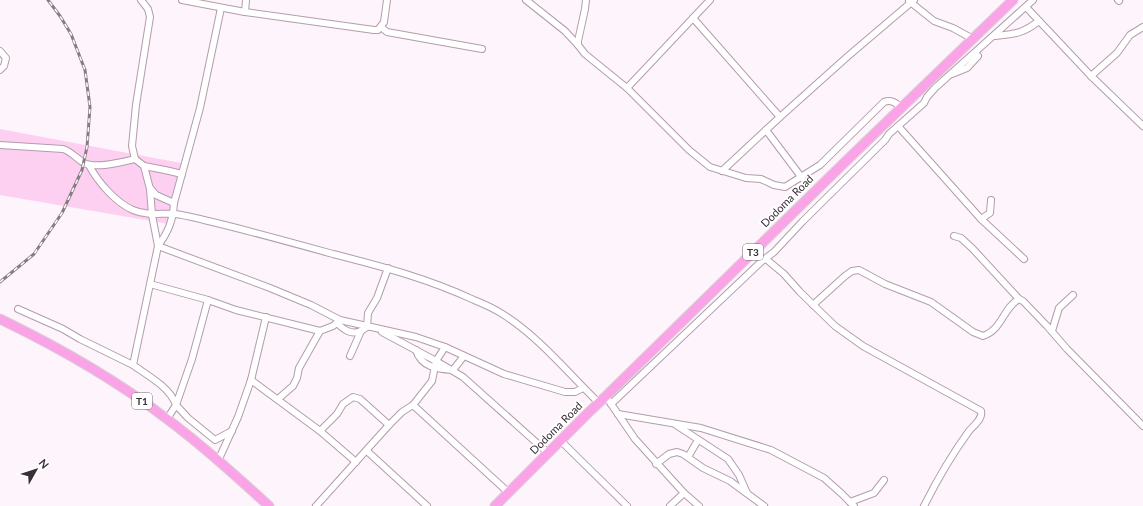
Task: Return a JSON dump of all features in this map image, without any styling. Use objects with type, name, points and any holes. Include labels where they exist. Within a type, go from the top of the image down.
[{"type":"highway","name":"Dodoma Road","points":[[497,505],[599,403],[609,400],[844,163],[1013,0]]},
{"type":"highway","name":"T1","points":[[0,319],[41,340],[105,377],[167,419],[269,506]]},
{"type":"street","points":[[141,0],[148,9],[150,16],[136,105],[132,146],[135,159],[144,166],[182,174]]},
{"type":"street","points":[[182,0],[245,12],[374,30],[378,30],[384,22],[388,0]]},
{"type":"street","points":[[245,12],[246,0]]},
{"type":"street","points":[[526,0],[566,31],[585,54],[627,88],[699,159],[710,167],[746,178],[761,179],[774,185],[785,187],[802,178],[820,165],[884,102],[896,102],[902,108]]},
{"type":"street","points":[[578,45],[586,0]]},
{"type":"street","points":[[627,88],[710,0]]},
{"type":"street","points":[[699,506],[656,464],[635,439],[609,400],[766,258],[898,126],[924,103],[927,97],[948,75],[1033,0]]},
{"type":"street","points":[[722,171],[911,1],[934,20],[973,39]]},
{"type":"street","points":[[1026,7],[1091,76],[1143,126]]},
{"type":"street","points":[[133,365],[158,246],[167,232],[174,214],[174,203],[200,108],[221,8]]},
{"type":"street","points":[[693,18],[780,118]]},
{"type":"street","points":[[994,36],[1017,34],[1039,21]]},
{"type":"street","points":[[381,27],[387,32],[482,49]]},
{"type":"street","points":[[1091,76],[1117,53],[1130,35],[1143,27]]},
{"type":"street","points":[[0,51],[6,58],[4,66],[0,70]]},
{"type":"street","points":[[948,75],[967,68],[978,56]]},
{"type":"street","points":[[898,126],[981,219],[1024,259]]},
{"type":"street","points":[[766,130],[802,178]]},
{"type":"street","points":[[0,145],[63,149],[70,151],[84,163],[89,165],[112,164],[135,159]]},
{"type":"street","points":[[89,165],[93,173],[118,200],[132,210],[152,215],[184,215],[245,230],[388,268],[475,300],[504,314],[541,344],[599,403]]},
{"type":"street","points":[[144,166],[150,189],[152,215],[158,246]]},
{"type":"street","points":[[150,189],[156,195],[174,203]]},
{"type":"street","points":[[981,219],[990,213],[992,200]]},
{"type":"street","points":[[954,236],[961,238],[972,248],[1019,299],[1023,301],[1052,331],[1067,349],[1143,426]]},
{"type":"street","points":[[158,246],[311,305],[339,322],[346,331],[355,333],[367,327]]},
{"type":"street","points":[[766,258],[784,274],[835,326],[863,346],[981,411],[980,418],[969,432],[942,474],[924,506]]},
{"type":"street","points":[[367,327],[368,313],[377,298],[388,268]]},
{"type":"street","points":[[812,304],[845,276],[852,271],[859,270],[885,284],[931,302],[973,332],[983,336],[992,332],[997,327],[1015,301],[1019,299]]},
{"type":"street","points":[[150,284],[208,300],[236,310],[320,331],[339,322],[416,337],[445,347],[504,374],[565,392],[575,392],[583,388]]},
{"type":"street","points":[[1052,331],[1059,308],[1073,295]]},
{"type":"street","points":[[167,419],[176,405],[192,359],[208,300]]},
{"type":"street","points":[[18,309],[63,329],[133,365],[167,390],[174,397],[176,405],[188,418],[215,440],[232,431]]},
{"type":"street","points":[[218,461],[238,417],[251,380],[266,317]]},
{"type":"street","points":[[375,328],[463,377],[548,454]]},
{"type":"street","points":[[278,399],[293,386],[297,378],[299,368],[320,331]]},
{"type":"street","points":[[350,356],[361,331]]},
{"type":"street","points":[[316,506],[389,425],[402,412],[413,405],[432,381],[436,361],[445,347]]},
{"type":"street","points":[[416,350],[424,362],[434,369],[452,370]]},
{"type":"street","points":[[452,370],[464,356]]},
{"type":"street","points":[[251,380],[320,431],[356,462]]},
{"type":"street","points":[[320,431],[337,414],[343,404],[353,397],[360,399],[389,425]]},
{"type":"street","points":[[413,405],[509,493]]},
{"type":"street","points":[[618,414],[701,428],[771,450],[830,482],[852,504],[874,493],[884,480]]},
{"type":"street","points":[[673,423],[728,459],[739,475],[748,494]]},
{"type":"street","points":[[688,458],[698,440]]},
{"type":"street","points":[[561,441],[627,506]]},
{"type":"street","points":[[367,451],[427,506]]},
{"type":"street","points":[[656,464],[669,454],[677,452],[703,468],[730,481],[764,506]]},
{"type":"street","points":[[670,506],[684,493]]},
{"type":"shaded area","points":[[0,129],[181,163],[169,224],[0,195]]},
{"type":"railway","points":[[0,282],[34,254],[62,213],[82,170],[87,147],[90,107],[85,70],[71,34],[48,0]]}]
